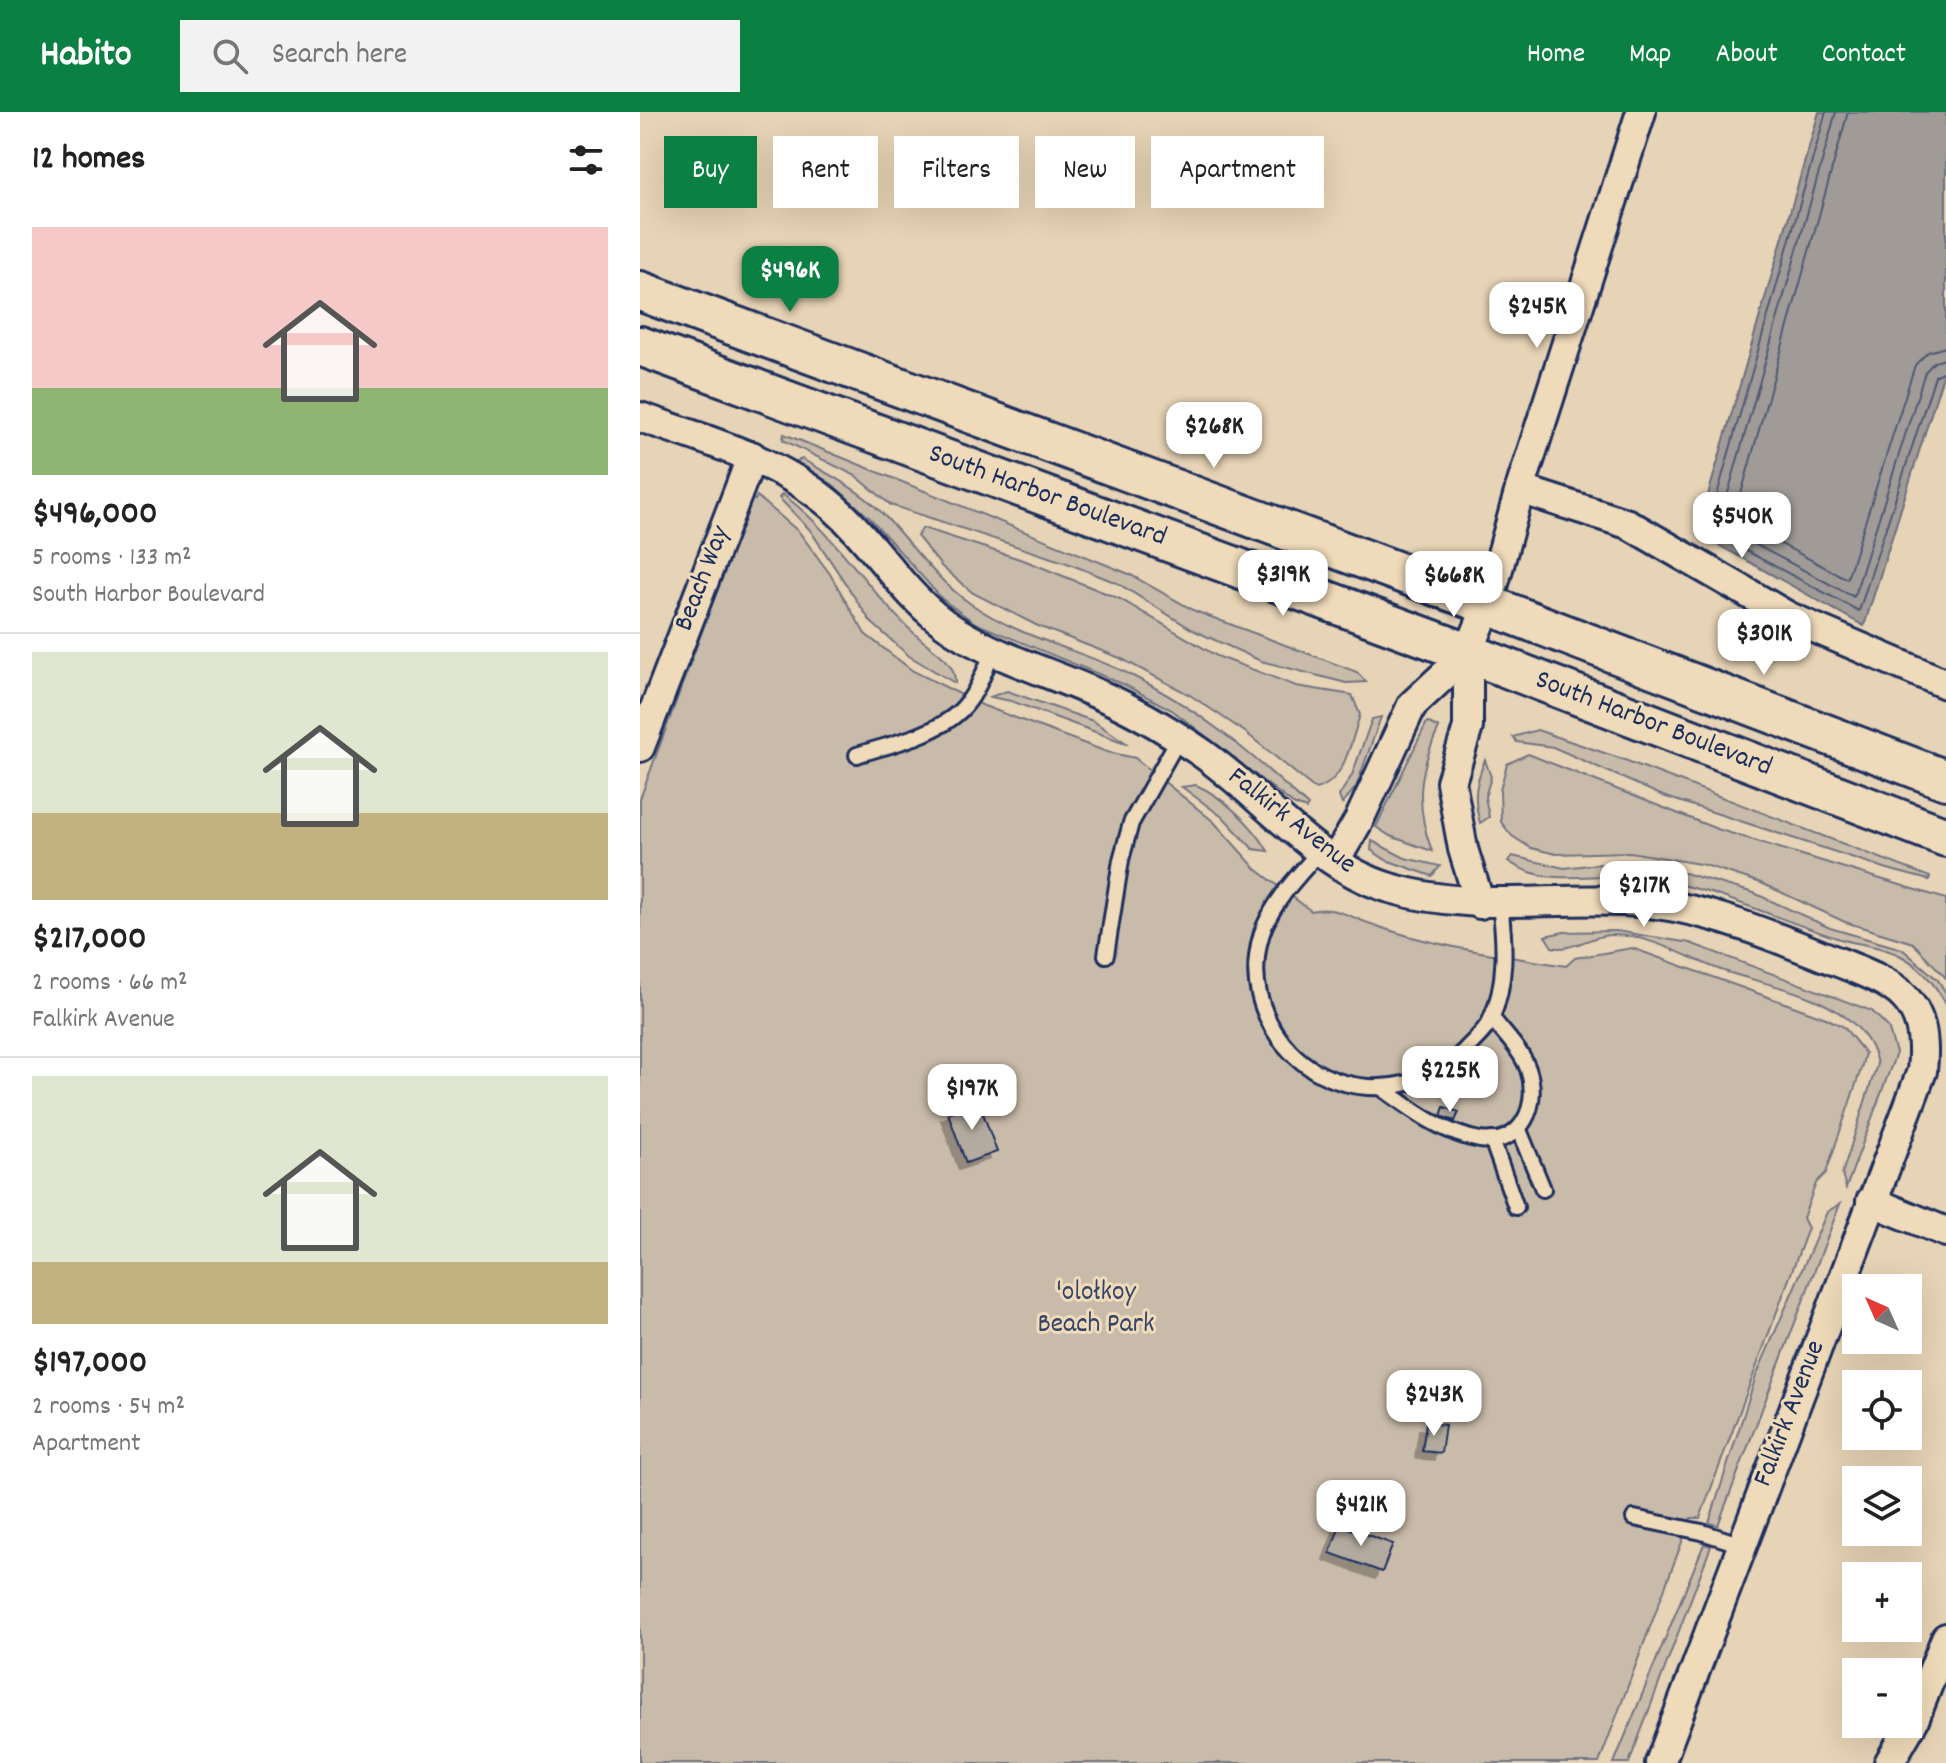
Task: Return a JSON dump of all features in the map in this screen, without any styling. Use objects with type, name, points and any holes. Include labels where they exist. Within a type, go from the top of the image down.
[{"type":"main road","name":"South Harbor Boulevard","points":[[640,291],[1488,605],[1946,780]]},
{"type":"main road","name":"South Harbor Boulevard","points":[[640,346],[1468,653],[1946,837]]},
{"type":"street","points":[[1490,905],[1463,849],[1451,782],[1468,727],[1468,653],[1488,605],[1520,489],[1641,112]]},
{"type":"street","name":"Falkirk Avenue","points":[[640,417],[752,456],[814,490],[844,517],[951,629],[993,652],[1100,694],[1179,738],[1328,855],[1382,886],[1418,897],[1490,905],[1624,901],[1708,912],[1875,976],[1901,992],[1919,1016],[1925,1042],[1922,1071],[1660,1763]]},
{"type":"street","name":"Beach Way","points":[[640,747],[752,456]]},
{"type":"street","points":[[1520,489],[1628,524],[1789,617],[1946,684]]},
{"type":"street","points":[[1328,855],[1359,820],[1412,705],[1468,653]]},
{"type":"street","points":[[1871,1201],[1946,1232]]},
{"type":"street","points":[[1889,1763],[1914,1720],[1946,1638]]},
{"type":"lane","points":[[857,755],[936,727],[960,711],[974,693],[993,652]]},
{"type":"lane","points":[[1106,955],[1121,860],[1131,823],[1179,738]]},
{"type":"lane","points":[[1328,855],[1290,885],[1267,919],[1257,957],[1257,984],[1265,1017],[1281,1044],[1310,1069],[1344,1084],[1382,1088],[1416,1083],[1455,1059],[1492,1018],[1506,949],[1490,905]]},
{"type":"lane","points":[[1382,1088],[1444,1128],[1478,1140],[1492,1140],[1519,1130],[1530,1112],[1533,1092],[1527,1067],[1492,1018]]},
{"type":"lane","points":[[1519,1130],[1543,1189]]},
{"type":"lane","points":[[1492,1140],[1516,1207]]},
{"type":"lane","points":[[1634,1518],[1702,1532],[1742,1545]]},
{"type":"green space","points":[[784,434],[1129,574],[1195,611],[1357,672],[1366,682],[1346,683],[1261,661],[1193,630],[1117,583],[1067,563],[891,505],[856,476],[783,440]]},
{"type":"green space","points":[[802,459],[869,501],[934,571],[971,604],[1008,625],[1108,664],[1153,686],[1245,750],[1308,806],[1306,809],[1293,804],[1172,710],[1125,685],[975,623],[942,599],[871,519],[832,484],[794,462]]},
{"type":"green space","points":[[782,494],[837,546],[904,624],[945,659],[955,683],[909,656],[871,622],[810,530],[779,498]]},
{"type":"green space","name":"'olołkoy Beach Park","points":[[757,496],[799,532],[830,574],[865,634],[913,671],[984,706],[1107,752],[1135,758],[1214,822],[1256,869],[1311,911],[1334,911],[1394,932],[1443,944],[1566,966],[1575,958],[1632,948],[1826,1018],[1844,1027],[1865,1053],[1826,1173],[1816,1183],[1803,1218],[1808,1228],[1700,1518],[1691,1518],[1599,1763],[640,1763],[640,799],[751,499],[755,500]]},
{"type":"green space","points":[[923,528],[1026,561],[1120,599],[1217,656],[1296,686],[1352,695],[1360,715],[1340,770],[1333,779],[1315,789],[1245,732],[1190,695],[1120,658],[1038,626],[973,593],[942,567],[917,536]]},
{"type":"green space","points":[[1007,691],[1093,721],[1128,744],[1011,701],[990,697]]},
{"type":"green space","points":[[1381,717],[1356,787],[1342,804],[1339,796],[1352,775],[1372,719]]},
{"type":"green space","points":[[1427,722],[1439,728],[1427,759],[1421,789],[1423,819],[1432,851],[1390,836],[1376,827]]},
{"type":"green space","points":[[1537,730],[1622,759],[1930,877],[1929,880],[1663,796],[1553,747],[1517,742],[1513,737]]},
{"type":"green space","points":[[1528,754],[1717,829],[1946,899],[1946,978],[1913,943],[1845,922],[1761,883],[1705,865],[1630,852],[1556,854],[1531,848],[1512,836],[1501,822],[1500,790],[1507,764]]},
{"type":"green space","points":[[1485,760],[1491,777],[1485,797],[1489,817],[1480,823],[1476,792]]},
{"type":"green space","points":[[1196,785],[1216,796],[1236,813],[1268,851],[1253,849],[1225,819],[1182,787]]},
{"type":"green space","points":[[1372,841],[1405,858],[1440,866],[1432,876],[1386,860],[1371,850]]},
{"type":"green space","points":[[1512,856],[1564,868],[1597,864],[1677,871],[1754,893],[1830,928],[1902,949],[1938,980],[1946,993],[1946,1004],[1922,971],[1909,960],[1885,950],[1812,930],[1690,887],[1638,877],[1555,877],[1523,869],[1508,861]]},
{"type":"green space","points":[[1616,931],[1690,943],[1872,1011],[1888,1027],[1896,1053],[1846,1188],[1842,1174],[1877,1064],[1870,1045],[1858,1028],[1834,1009],[1819,1002],[1787,989],[1721,970],[1653,942],[1610,935],[1559,948],[1552,947],[1545,936],[1564,932]]},
{"type":"green space","points":[[1840,1204],[1718,1525],[1709,1523],[1756,1376],[1827,1212]]},
{"type":"green space","points":[[1704,1544],[1711,1546],[1629,1763],[1614,1763]]},
{"type":"water","points":[[1819,112],[1946,112],[1946,366],[1864,626],[1697,533]]},
{"type":"building","points":[[979,1102],[997,1152],[966,1163],[948,1113]]},
{"type":"building","points":[[1444,1107],[1459,1112],[1455,1121],[1441,1116]]},
{"type":"building","points":[[1426,1423],[1445,1425],[1441,1453],[1422,1451]]},
{"type":"building","points":[[1340,1525],[1393,1544],[1382,1572],[1330,1553]]}]
